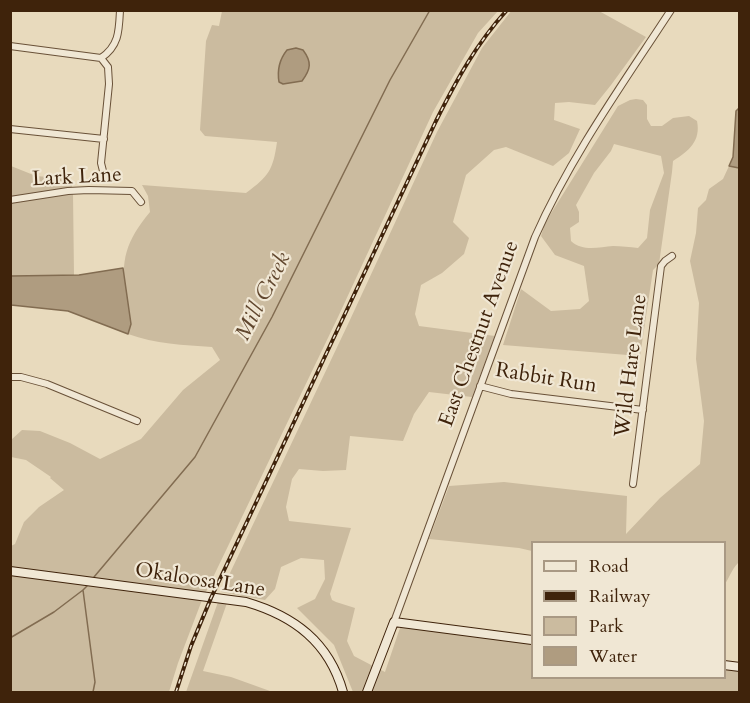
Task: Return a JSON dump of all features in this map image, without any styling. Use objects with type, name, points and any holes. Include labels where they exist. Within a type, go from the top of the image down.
[{"type":"street","points":[[100,58],[109,52],[115,43],[120,10]]},
{"type":"street","name":"East Chestnut Avenue","points":[[367,693],[534,237],[582,145],[671,10]]},
{"type":"street","points":[[10,46],[100,58],[108,67],[110,84],[101,162],[103,171]]},
{"type":"street","points":[[10,129],[104,139]]},
{"type":"street","name":"Lark Lane","points":[[10,200],[68,191],[112,190],[132,191],[141,201]]},
{"type":"street","name":"Wild Hare Lane","points":[[633,484],[661,266],[672,256]]},
{"type":"street","points":[[10,377],[27,378],[46,384],[137,421]]},
{"type":"street","name":"Rabbit Run","points":[[480,386],[511,394],[643,410]]},
{"type":"street","name":"Okaloosa Lane","points":[[10,571],[246,602],[267,608],[297,625],[318,645],[335,669],[343,693]]},
{"type":"street","points":[[393,622],[531,640]]},
{"type":"green space","points":[[512,10],[599,11],[646,37],[595,105],[555,103],[554,120],[580,129],[569,153],[553,166],[506,147],[494,150],[466,175],[453,222],[469,238],[464,254],[442,273],[421,285],[415,314],[419,326],[495,336],[472,397],[429,392],[414,414],[403,441],[350,436],[346,470],[299,469],[292,479],[286,507],[289,521],[351,528],[330,594],[332,600],[355,608],[347,641],[354,656],[373,666],[363,692],[353,692],[334,645],[297,608],[315,599],[325,579],[324,560],[301,558],[281,567],[275,589],[265,600],[221,592],[437,132],[482,48]]},
{"type":"green space","points":[[222,11],[498,11],[478,33],[433,112],[205,594],[11,568],[11,546],[15,544],[24,522],[39,507],[64,490],[51,477],[26,460],[11,457],[11,440],[22,430],[40,431],[70,443],[100,459],[141,439],[183,390],[220,360],[212,347],[159,342],[128,334],[129,320],[124,285],[125,262],[130,242],[150,212],[148,196],[142,185],[246,193],[265,177],[274,159],[277,142],[205,136],[200,130],[206,41],[212,25],[219,26]],"holes":[[[281,57],[302,81],[283,84]]]},
{"type":"green space","points":[[630,100],[643,100],[647,105],[647,119],[651,126],[662,126],[673,118],[689,116],[697,121],[698,128],[692,145],[673,161],[659,264],[653,270],[640,356],[503,345],[521,289],[551,311],[580,309],[589,301],[584,266],[555,255],[541,236],[545,223],[618,106]],"holes":[[[614,144],[661,156],[664,173],[650,210],[647,238],[638,248],[613,246],[586,248],[571,241],[570,228],[579,222],[576,205]]]},
{"type":"green space","points":[[11,166],[36,176],[72,179],[72,188],[11,197]]},
{"type":"green space","points":[[729,166],[739,168],[740,561],[726,582],[726,541],[531,541],[531,551],[429,539],[449,486],[504,482],[627,496],[626,534],[660,498],[700,464],[704,421],[696,359],[699,303],[690,261],[698,208],[706,200],[709,189],[723,179]]},
{"type":"green space","points":[[73,194],[74,275],[11,276],[11,202]]},
{"type":"green space","points":[[11,574],[202,600],[169,692],[11,692]]},
{"type":"green space","points":[[218,602],[227,603],[203,671],[231,677],[270,692],[186,692]]},
{"type":"green space","points":[[401,625],[531,643],[531,679],[726,679],[726,668],[739,670],[739,692],[370,692],[379,669],[385,672]]},
{"type":"water","points":[[296,48],[303,50],[306,54],[309,69],[302,81],[283,84],[278,78],[280,61],[287,50]]},
{"type":"water","points":[[739,108],[739,168],[729,166],[733,157],[736,111]]},
{"type":"water","points":[[123,268],[131,324],[128,334],[68,311],[11,305],[11,276],[79,275]]},
{"type":"waterway","name":"Mill Creek","points":[[94,577],[195,457],[272,317],[390,80],[430,10]]},
{"type":"waterway","points":[[10,638],[54,612],[87,586]]},
{"type":"waterway","name":"Mill Creek","points":[[83,590],[95,682],[93,692]]},
{"type":"railway","points":[[176,692],[191,646],[211,598],[436,121],[467,63],[507,10]]}]
